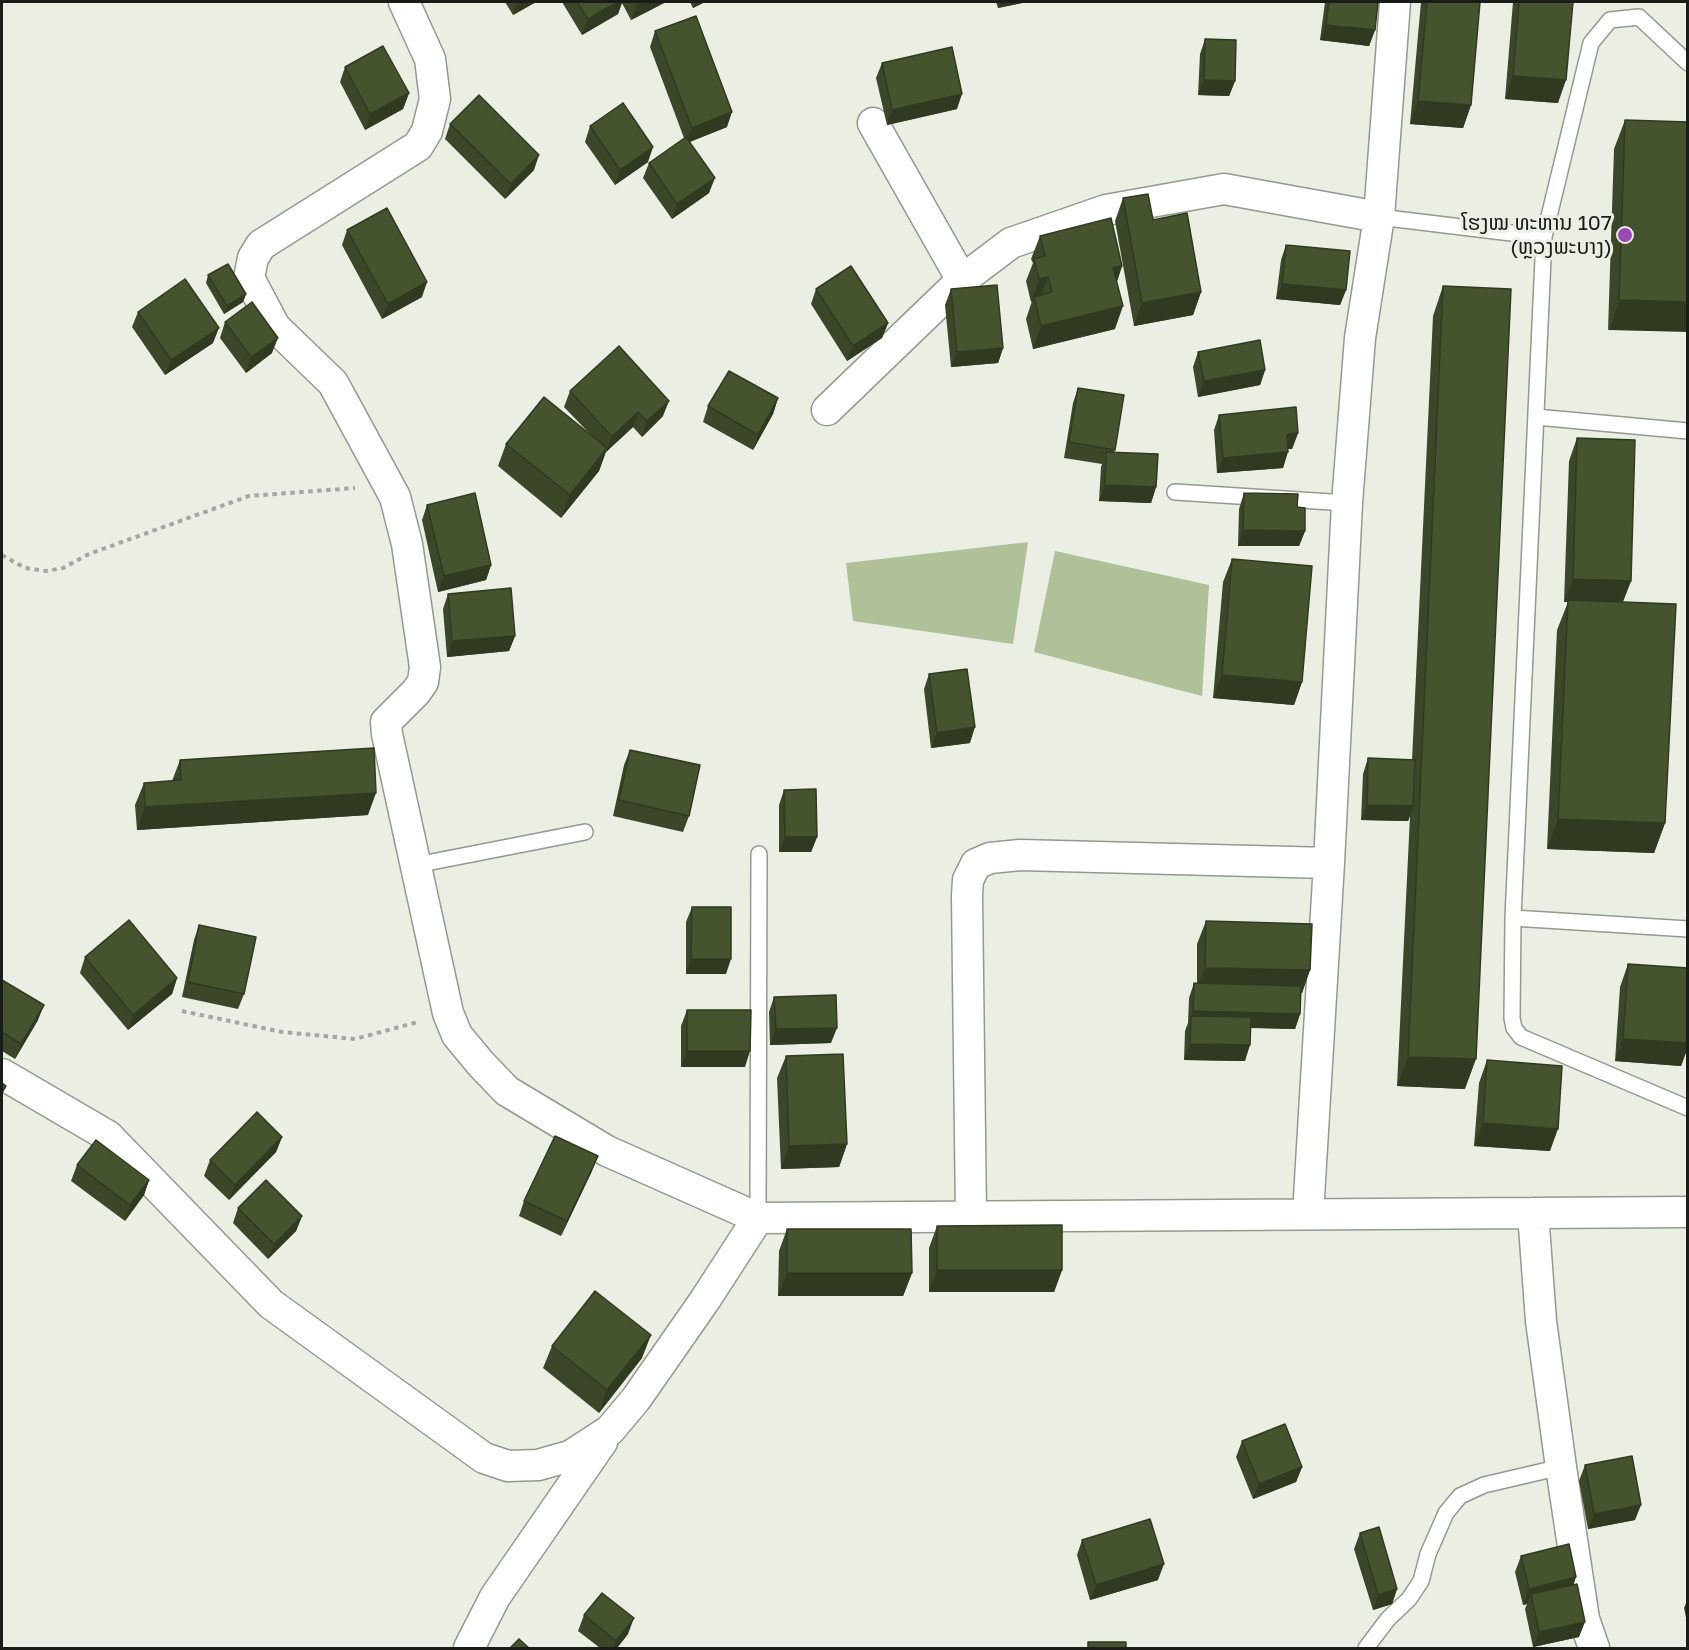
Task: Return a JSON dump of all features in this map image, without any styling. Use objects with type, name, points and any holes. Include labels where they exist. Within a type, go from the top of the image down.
[{"type":"street","points":[[404,2],[430,59],[435,99],[427,131],[418,146],[261,245],[253,258],[249,278],[275,327],[333,383],[395,497],[407,543],[425,667],[423,682],[416,692],[386,722],[387,734],[448,1013],[457,1035],[507,1091],[607,1151],[758,1218],[1688,1212]]},
{"type":"street","points":[[1308,1214],[1347,503],[1360,338],[1379,217],[1395,2]]},
{"type":"street","points":[[873,123],[962,280]]},
{"type":"street","points":[[827,410],[962,280],[1011,243],[1106,210],[1224,189],[1379,217]]},
{"type":"street","points":[[971,1216],[967,896],[968,880],[976,864],[990,858],[1020,855],[1329,863]]},
{"type":"street","points":[[2,1074],[108,1136],[271,1304],[484,1458],[508,1466],[538,1465],[570,1456],[610,1430]]},
{"type":"street","points":[[1533,1213],[1541,1321],[1561,1467],[1584,1619],[1594,1648]]},
{"type":"street","points":[[469,1647],[495,1597],[610,1430],[636,1399],[687,1328],[758,1218]]},
{"type":"lane","points":[[1688,63],[1639,17],[1610,20],[1592,43],[1544,237],[1513,918],[1512,1018],[1514,1028],[1521,1037],[1688,1108]]},
{"type":"lane","points":[[1379,217],[1544,237]]},
{"type":"lane","points":[[1536,417],[1688,431]]},
{"type":"lane","points":[[1175,492],[1347,503]]},
{"type":"lane","points":[[416,865],[585,832]]},
{"type":"lane","points":[[758,1218],[759,854]]},
{"type":"lane","points":[[1513,918],[1688,929]]},
{"type":"lane","points":[[1366,1648],[1388,1619],[1409,1599],[1421,1581],[1428,1554],[1446,1514],[1460,1497],[1484,1485],[1561,1467]]},
{"type":"path","points":[[2,555],[25,568],[45,571],[63,568],[89,555],[249,496],[389,486]]},
{"type":"path","points":[[182,1011],[282,1032],[355,1039],[448,1013]]},
{"type":"shaded area","points":[[1028,542],[1013,644],[853,621],[846,563]]},
{"type":"shaded area","points":[[1055,551],[1209,585],[1202,696],[1034,652]]},
{"type":"building","points":[[577,2],[618,2],[588,19]]},
{"type":"building","points":[[1329,2],[1378,2],[1375,30],[1326,25]]},
{"type":"building","points":[[1427,2],[1480,2],[1471,105],[1418,101]]},
{"type":"building","points":[[1519,2],[1573,2],[1566,80],[1513,76]]},
{"type":"building","points":[[696,16],[732,112],[692,128],[655,31]]},
{"type":"building","points":[[1205,39],[1236,40],[1235,81],[1204,80]]},
{"type":"building","points":[[383,46],[409,93],[370,114],[345,67]]},
{"type":"building","points":[[952,47],[962,94],[892,110],[882,63]]},
{"type":"building","points":[[479,95],[539,155],[511,184],[450,124]]},
{"type":"building","points":[[623,103],[653,147],[620,170],[590,126]]},
{"type":"building","points":[[1625,120],[1688,122],[1688,302],[1619,300]]},
{"type":"building","points":[[686,137],[715,178],[677,204],[649,163]]},
{"type":"building","points":[[1148,194],[1153,220],[1187,213],[1201,292],[1142,303],[1123,198]]},
{"type":"building","points":[[387,208],[427,282],[388,304],[347,230]]},
{"type":"building","points":[[1111,218],[1122,266],[1113,268],[1123,306],[1041,326],[1034,297],[1052,292],[1048,277],[1039,279],[1034,259],[1045,256],[1040,236]]},
{"type":"building","points":[[1286,245],[1350,251],[1346,290],[1282,284]]},
{"type":"building","points":[[228,264],[246,294],[227,306],[208,275]]},
{"type":"building","points":[[851,266],[888,323],[853,346],[816,289]]},
{"type":"building","points":[[185,279],[219,328],[171,360],[138,312]]},
{"type":"building","points":[[997,285],[1003,348],[957,352],[951,289]]},
{"type":"building","points":[[1443,286],[1511,289],[1476,1059],[1408,1057]]},
{"type":"building","points":[[252,302],[278,338],[251,357],[225,322]]},
{"type":"building","points":[[1260,340],[1265,370],[1204,381],[1198,352]]},
{"type":"building","points":[[619,346],[669,401],[647,421],[638,412],[612,437],[570,391]]},
{"type":"building","points":[[729,371],[778,398],[758,435],[708,406]]},
{"type":"building","points":[[1078,388],[1124,395],[1115,450],[1069,442]]},
{"type":"building","points":[[544,397],[607,448],[570,495],[506,444]]},
{"type":"building","points":[[1296,407],[1298,433],[1287,434],[1288,452],[1223,458],[1219,415]]},
{"type":"building","points":[[1577,438],[1635,440],[1631,581],[1573,579]]},
{"type":"building","points":[[1106,452],[1158,454],[1156,487],[1105,485]]},
{"type":"building","points":[[475,493],[491,565],[444,576],[427,505]]},
{"type":"building","points":[[1244,493],[1298,494],[1297,507],[1305,508],[1305,531],[1243,530]]},
{"type":"building","points":[[1232,559],[1312,566],[1302,682],[1222,675]]},
{"type":"building","points":[[511,588],[515,636],[452,641],[448,594]]},
{"type":"building","points":[[1568,600],[1676,604],[1665,823],[1558,819]]},
{"type":"building","points":[[967,669],[975,727],[937,733],[929,674]]},
{"type":"building","points":[[374,748],[376,793],[145,807],[144,783],[181,780],[180,760]]},
{"type":"building","points":[[630,750],[700,765],[689,816],[619,800]]},
{"type":"building","points":[[1368,758],[1415,760],[1413,806],[1367,805]]},
{"type":"building","points":[[816,789],[817,837],[785,837],[784,790]]},
{"type":"building","points":[[692,907],[731,907],[731,959],[691,959]]},
{"type":"building","points":[[129,920],[177,978],[133,1015],[85,957]]},
{"type":"building","points":[[1206,921],[1312,924],[1310,970],[1205,968]]},
{"type":"building","points":[[199,925],[256,937],[244,994],[188,982]]},
{"type":"building","points":[[1628,964],[1688,968],[1688,1043],[1623,1039]]},
{"type":"building","points":[[2,980],[44,1005],[21,1044],[2,1032]]},
{"type":"building","points":[[1194,983],[1301,986],[1300,1014],[1193,1011]]},
{"type":"building","points":[[836,995],[837,1028],[776,1029],[774,997]]},
{"type":"building","points":[[687,1010],[751,1010],[750,1051],[687,1051]]},
{"type":"building","points":[[1191,1016],[1251,1017],[1250,1045],[1190,1044]]},
{"type":"building","points":[[843,1054],[847,1144],[789,1146],[786,1056]]},
{"type":"building","points":[[1487,1060],[1562,1066],[1558,1129],[1483,1123]]},
{"type":"building","points":[[257,1112],[282,1137],[235,1185],[210,1160]]},
{"type":"building","points":[[555,1136],[598,1156],[567,1221],[524,1201]]},
{"type":"building","points":[[96,1140],[149,1180],[130,1205],[77,1165]]},
{"type":"building","points":[[266,1180],[302,1216],[274,1244],[238,1208]]},
{"type":"building","points":[[1062,1225],[1062,1270],[937,1270],[937,1226]]},
{"type":"building","points":[[787,1229],[911,1229],[912,1273],[787,1273]]},
{"type":"building","points":[[595,1291],[651,1335],[607,1390],[552,1346]]},
{"type":"building","points":[[1285,1424],[1302,1467],[1259,1484],[1242,1441]]},
{"type":"building","points":[[1632,1456],[1641,1505],[1594,1514],[1585,1465]]},
{"type":"building","points":[[1150,1519],[1164,1564],[1096,1585],[1082,1540]]},
{"type":"building","points":[[1379,1527],[1397,1589],[1378,1595],[1360,1533]]},
{"type":"building","points":[[1569,1544],[1576,1577],[1529,1589],[1521,1556]]},
{"type":"building","points":[[1577,1584],[1585,1622],[1539,1632],[1531,1594]]},
{"type":"building","points":[[602,1593],[634,1618],[616,1641],[584,1615]]},
{"type":"building","points":[[519,1639],[529,1648],[510,1648]]},
{"type":"building","points":[[1088,1642],[1126,1642],[1126,1648],[1088,1648]]},
{"type":"place","name":"ໂຮງໝ ທະຫານ 107 (ຫຼວງພະບາງ)","points":[[1625,235]]}]
